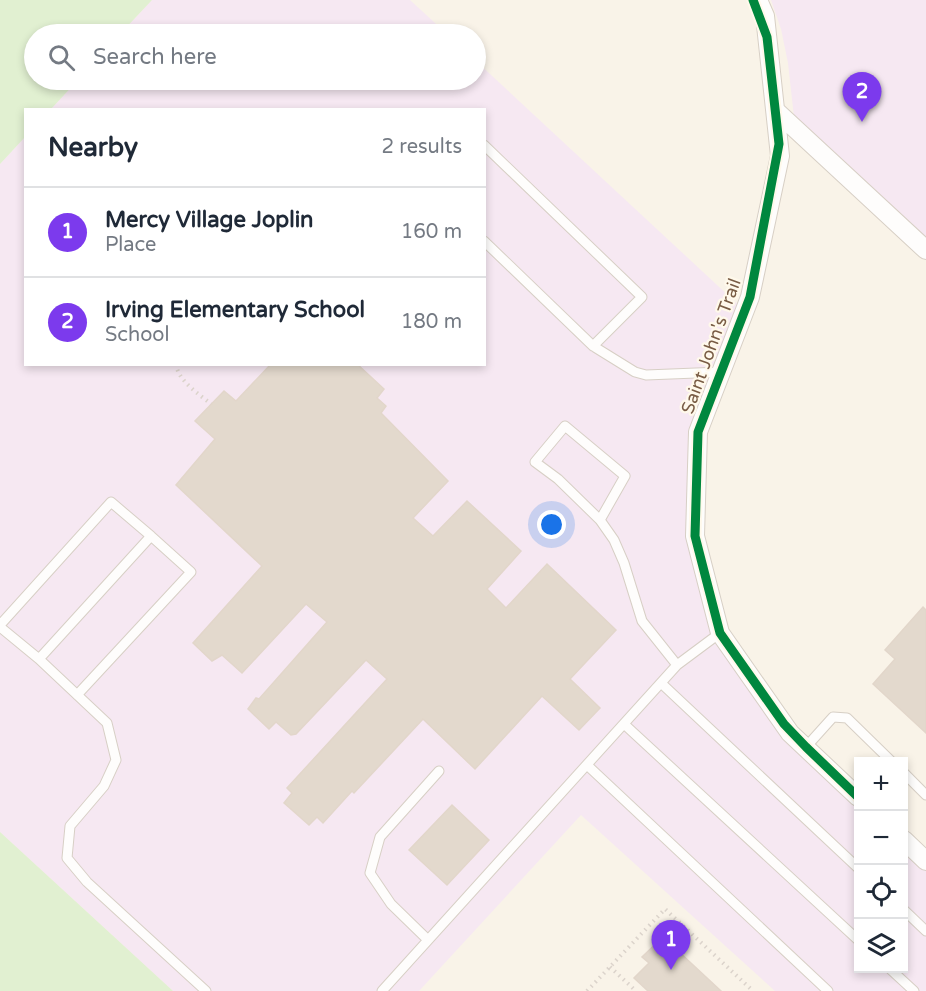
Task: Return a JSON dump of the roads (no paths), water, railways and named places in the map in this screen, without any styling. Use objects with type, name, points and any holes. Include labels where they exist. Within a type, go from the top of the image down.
[{"type":"street","points":[[758,0],[765,15],[780,156],[750,297],[698,432],[696,536],[720,633],[790,733],[854,793]]},
{"type":"street","points":[[775,110],[926,250]]},
{"type":"street","points":[[908,845],[926,861]]},
{"type":"lane","points":[[486,148],[642,297],[593,346]]},
{"type":"lane","points":[[486,243],[593,346],[635,372],[646,375],[721,372]]},
{"type":"lane","points":[[600,520],[624,477],[565,426],[535,462],[558,480],[600,520],[614,540],[624,563],[642,621],[677,665]]},
{"type":"lane","points":[[78,695],[191,572],[111,502],[0,626],[107,723],[116,760],[104,786],[70,826],[67,858],[87,882],[206,991]]},
{"type":"lane","points":[[39,659],[151,536]]},
{"type":"lane","points":[[382,991],[677,665],[720,633]]},
{"type":"lane","points":[[661,683],[855,865]]},
{"type":"lane","points":[[806,747],[833,717],[847,718],[887,757]]},
{"type":"lane","points":[[624,724],[854,936]]},
{"type":"lane","points":[[587,765],[828,991]]},
{"type":"lane","points":[[428,940],[391,904],[370,873],[380,837],[439,771]]},
{"type":"lane","points":[[908,778],[926,795]]},
{"type":"lane","points":[[908,915],[926,932]]},
{"type":"lane","points":[[894,973],[914,991]]},
{"type":"place","name":"Irving Elementary School","points":[[862,122]]},
{"type":"place","name":"Mercy Village Joplin","points":[[671,970]]}]
